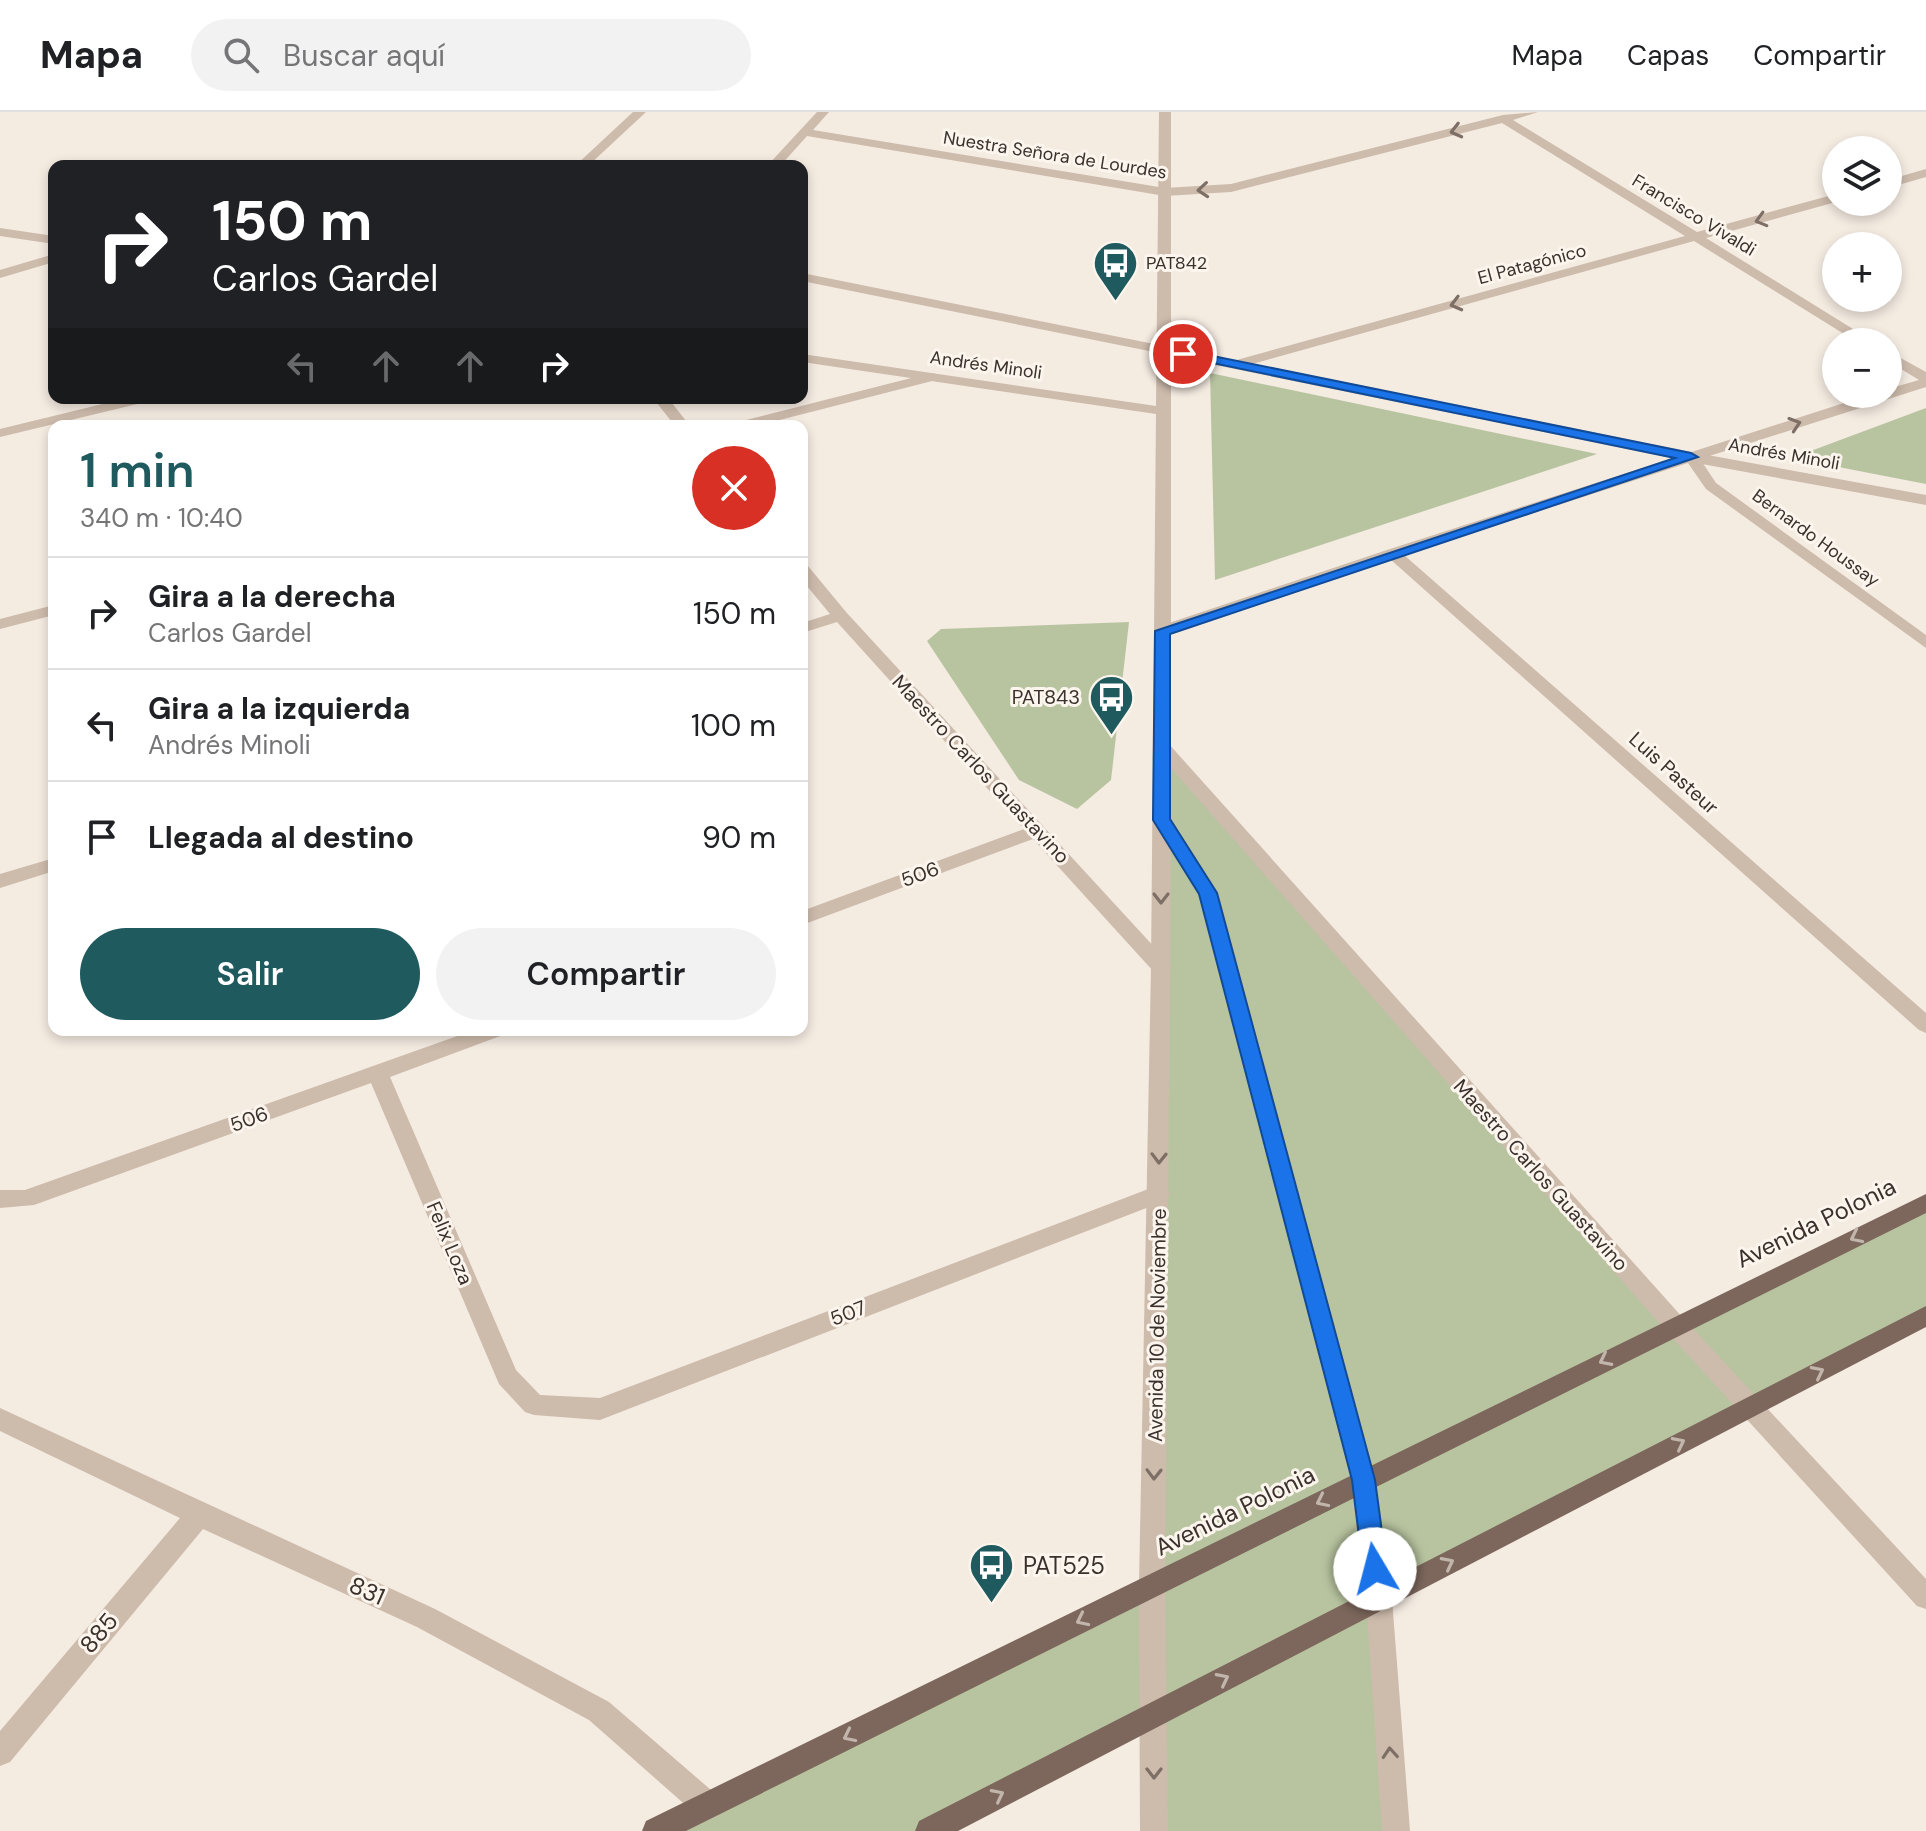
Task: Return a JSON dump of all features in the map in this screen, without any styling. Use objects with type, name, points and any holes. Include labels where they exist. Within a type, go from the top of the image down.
[{"type":"main road","name":"Avenida Polonia","points":[[656,1831],[1926,1203]]},
{"type":"main road","points":[[929,1831],[1926,1316]]},
{"type":"street","points":[[588,160],[640,112]]},
{"type":"street","points":[[778,160],[823,112]]},
{"type":"street","name":"Avenida 10 de Noviembre","points":[[1154,1831],[1152,1585],[1159,1194],[1165,112]]},
{"type":"street","name":"Nuestra Señora de Lourdes","points":[[804,132],[1165,192],[1231,188],[1532,112]]},
{"type":"street","name":"Francisco Vivaldi","points":[[1503,119],[1844,328]]},
{"type":"street","points":[[1902,180],[1926,173]]},
{"type":"street","name":"El Patagónico","points":[[1238,364],[1822,202]]},
{"type":"street","points":[[0,232],[48,239]]},
{"type":"street","points":[[0,274],[48,260]]},
{"type":"street","name":"Andrés Minoli","points":[[808,278],[1691,457],[1926,500]]},
{"type":"street","name":"Andrés Minoli","points":[[808,359],[1163,411]]},
{"type":"street","points":[[1902,364],[1926,380]]},
{"type":"street","points":[[763,420],[931,377]]},
{"type":"street","points":[[1902,389],[1926,380]]},
{"type":"street","points":[[54,420],[120,404]]},
{"type":"street","points":[[665,404],[678,420]]},
{"type":"street","points":[[1163,631],[1393,553],[1844,408]]},
{"type":"street","points":[[0,433],[48,421]]},
{"type":"street","name":"Bernardo Houssay","points":[[1691,457],[1711,486],[1926,643]]},
{"type":"street","name":"Luis Pasteur","points":[[1393,553],[1926,1025]]},
{"type":"street","name":"Maestro Carlos Guastavino","points":[[808,576],[840,616],[1039,830],[1161,967]]},
{"type":"street","points":[[0,624],[48,612]]},
{"type":"street","points":[[808,626],[840,616]]},
{"type":"street","name":"Maestro Carlos Guastavino","points":[[1162,747],[1675,1325],[1926,1597]]},
{"type":"street","points":[[1161,820],[1208,893],[1363,1480],[1379,1599],[1396,1831]]},
{"type":"street","name":"506","points":[[808,916],[1039,830]]},
{"type":"street","points":[[0,881],[48,866]]},
{"type":"street","name":"506","points":[[0,1199],[26,1199],[480,1036]]},
{"type":"street","name":"Felix Loza","points":[[378,1074],[507,1377],[534,1405]]},
{"type":"street","name":"507","points":[[534,1405],[600,1409],[1159,1194]]},
{"type":"street","name":"831","points":[[0,1419],[199,1515],[426,1618],[599,1711],[708,1806]]},
{"type":"street","name":"885","points":[[0,1752],[199,1515]]},
{"type":"green space","points":[[1210,373],[1597,454],[1215,580]]},
{"type":"green space","points":[[1926,408],[1926,484],[1792,458]]},
{"type":"green space","points":[[1129,622],[1111,780],[1077,809],[1019,780],[927,641],[941,629]]},
{"type":"green space","points":[[1162,747],[1675,1325],[1926,1203],[1926,1316],[1379,1599],[1396,1831],[1154,1831],[1154,1716],[929,1831],[656,1831],[1152,1585]]},
{"type":"place","name":"PAT842","points":[[1115,302]]},
{"type":"place","name":"PAT843","points":[[1111,736]]},
{"type":"place","name":"PAT525","points":[[992,1605]]},
{"type":"route","points":[[1183,354],[1691,457],[1163,631],[1161,820],[1208,893],[1363,1480],[1375,1569]]}]
